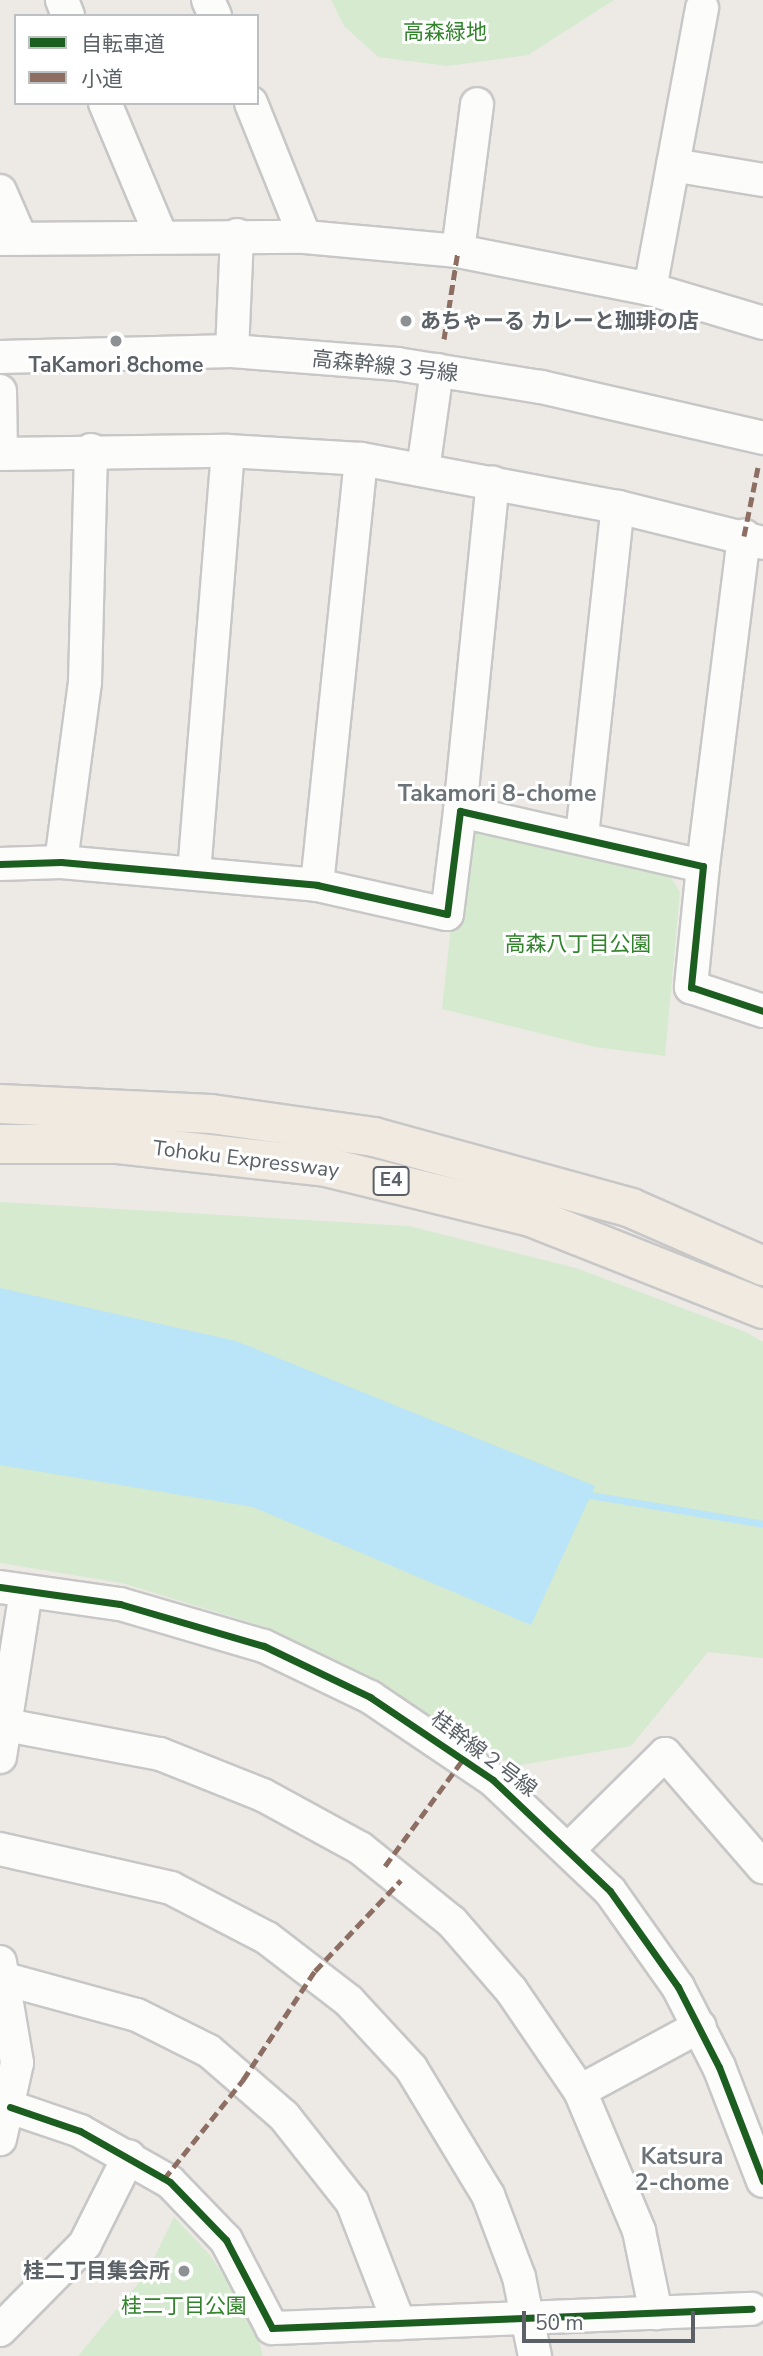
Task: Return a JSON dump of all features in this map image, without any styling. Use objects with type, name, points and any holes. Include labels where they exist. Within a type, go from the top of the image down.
[{"type":"highway","name":"Tohoku Expressway","points":[[0,1104],[211,1114],[374,1137],[631,1209],[763,1266]]},
{"type":"highway","name":"Tohoku Expressway","points":[[0,1144],[219,1153],[390,1181],[557,1226],[763,1309]]},
{"type":"street","points":[[650,289],[702,8]]},
{"type":"street","points":[[458,250],[477,104]]},
{"type":"street","points":[[106,105],[160,234]]},
{"type":"street","points":[[252,105],[304,237]]},
{"type":"street","points":[[673,165],[763,180]]},
{"type":"street","points":[[0,191],[10,239],[160,234],[237,235],[304,237],[458,250],[650,289],[763,323]]},
{"type":"street","points":[[232,351],[237,235]]},
{"type":"street","name":"高森幹線３号線","points":[[0,357],[232,351],[437,370],[763,438]]},
{"type":"street","points":[[423,470],[437,370]]},
{"type":"street","points":[[0,391],[0,454],[91,450],[228,451],[361,459],[618,507],[754,539],[703,866],[691,987],[763,1011]]},
{"type":"street","points":[[61,862],[85,682],[91,450]]},
{"type":"street","points":[[194,873],[228,451]]},
{"type":"street","points":[[317,885],[361,459]]},
{"type":"street","points":[[0,864],[61,862],[317,885],[447,914],[493,483]]},
{"type":"street","points":[[582,835],[618,507]]},
{"type":"street","points":[[460,811],[582,835],[703,866]]},
{"type":"street","points":[[0,1758],[6,1725],[13,1589]]},
{"type":"street","name":"桂幹線２号線","points":[[13,1589],[158,1613],[332,1676],[464,1758],[569,1849],[639,1930],[700,2026],[763,2181]]},
{"type":"street","points":[[6,1725],[160,1754],[263,1795],[348,1840],[452,1922],[517,1998],[580,2091],[639,2231],[656,2313]]},
{"type":"street","points":[[569,1849],[665,1754],[758,1845]]},
{"type":"street","points":[[0,1849],[171,1888],[267,1938],[349,2001],[411,2068],[465,2151],[504,2234],[530,2320],[535,2356]]},
{"type":"street","points":[[0,2139],[10,2107],[17,2063],[2,1971],[137,2015],[209,2051],[284,2116],[352,2202],[399,2323]]},
{"type":"street","points":[[580,2091],[700,2026]]},
{"type":"street","points":[[10,2107],[129,2156],[170,2182],[226,2240],[272,2328],[530,2320],[752,2309]]},
{"type":"street","points":[[0,2330],[85,2244],[129,2156]]},
{"type":"green space","name":"高森緑地","points":[[331,0],[614,0],[528,55],[448,66],[378,57],[344,26]]},
{"type":"green space","name":"高森八丁目公園","points":[[462,824],[665,868],[680,892],[665,1056],[595,1047],[442,1009]]},
{"type":"green space","points":[[0,1202],[409,1226],[576,1268],[746,1332],[763,1342],[763,1658],[708,1652],[631,1746],[515,1766],[268,1628],[122,1583],[0,1563]]},
{"type":"green space","name":"桂二丁目公園","points":[[174,2217],[210,2255],[253,2320],[263,2356],[78,2356],[146,2274]]},
{"type":"water","points":[[0,1288],[236,1341],[595,1486],[531,1625],[253,1507],[0,1465]]},
{"type":"waterway","points":[[584,1494],[763,1524]]},
{"type":"marked path","points":[[444,339],[458,251]]},
{"type":"marked path","points":[[744,536],[758,467]]},
{"type":"marked path","points":[[385,1866],[464,1758]]},
{"type":"marked path","points":[[164,2179],[243,2080],[315,1971],[401,1880]]},
{"type":"cycle path","points":[[0,864],[61,862],[317,885],[447,914],[460,811],[703,866],[691,987],[763,1011]]},
{"type":"cycle path","points":[[0,1587],[120,1604],[264,1646],[370,1697],[493,1780],[610,1891],[678,1987],[719,2067],[763,2181]]},
{"type":"cycle path","points":[[10,2107],[80,2131],[170,2182],[226,2240],[272,2328],[752,2309]]},
{"type":"place","name":"あちゃーる カレーと珈琲の店","points":[[406,321]]},
{"type":"place","name":"TaKamori 8chome","points":[[116,341]]},
{"type":"place","name":"桂二丁目集会所","points":[[184,2271]]},
{"type":"district","name":"Takamori 8-chome","points":[[497,794]]},
{"type":"district","name":"Katsura 2-chome","points":[[682,2170]]}]
